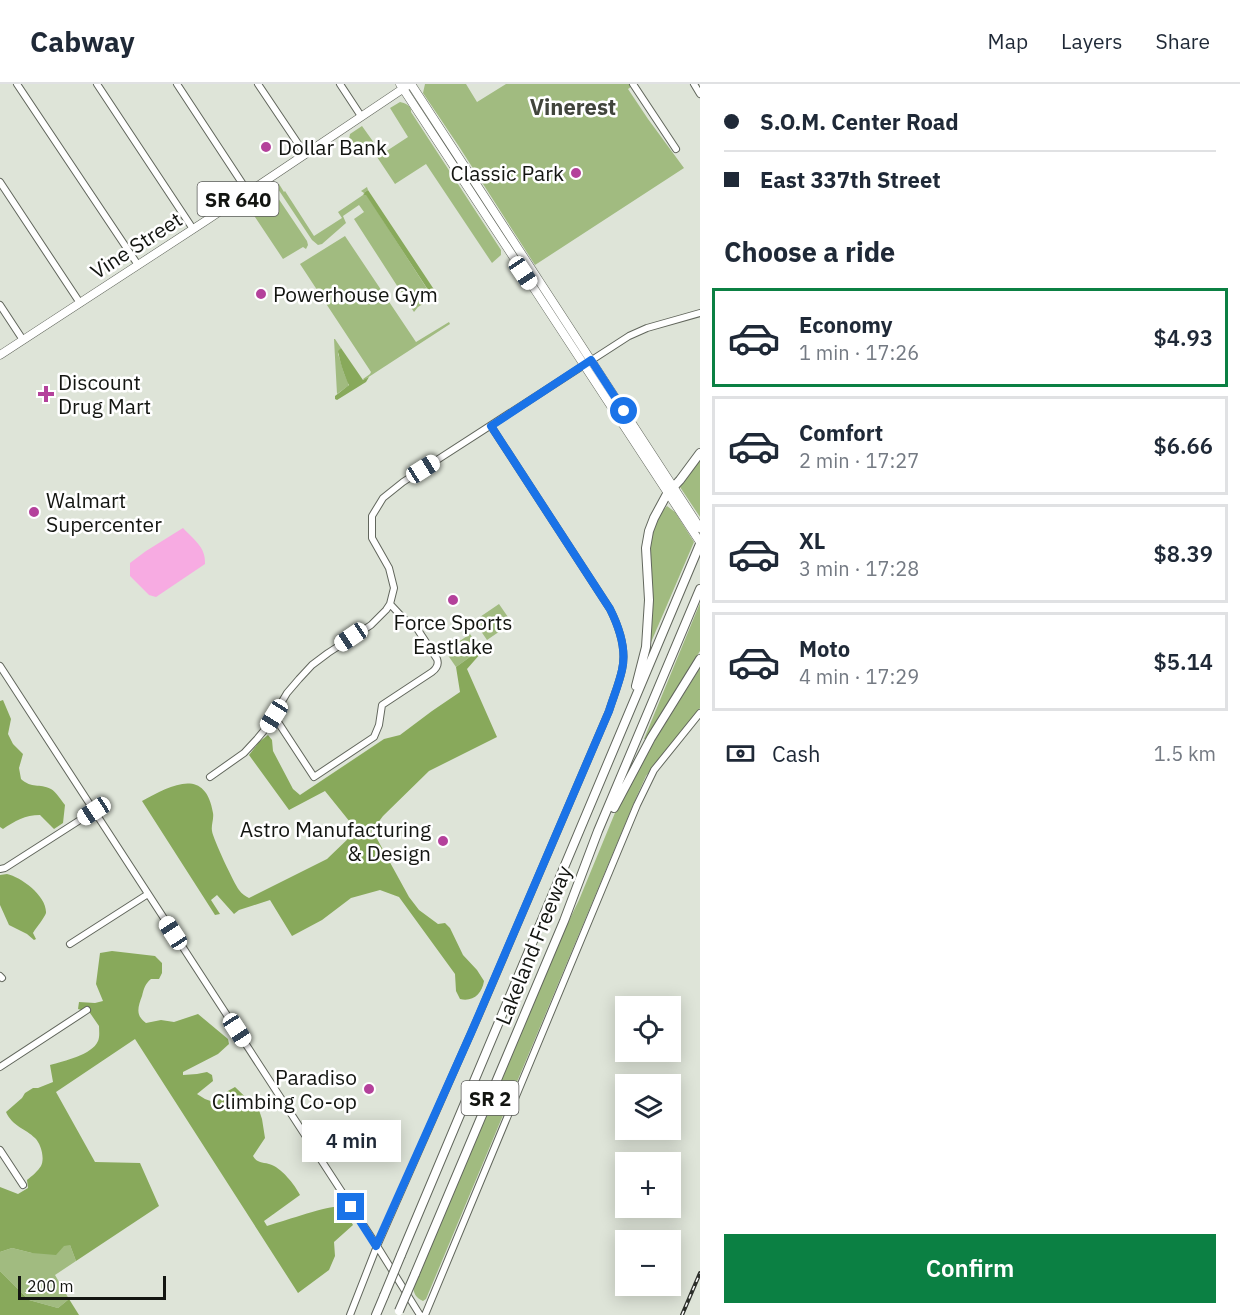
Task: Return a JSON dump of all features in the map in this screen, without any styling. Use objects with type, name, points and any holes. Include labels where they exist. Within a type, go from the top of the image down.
[{"type":"highway","points":[[629,712],[646,647],[649,600],[647,538],[654,518],[670,491],[700,453]]},
{"type":"highway","name":"Lakeland Freeway","points":[[376,1315],[700,543]]},
{"type":"highway","name":"Lakeland Freeway","points":[[399,1313],[564,921],[598,831],[700,589]]},
{"type":"highway","points":[[598,831],[651,738],[700,659]]},
{"type":"main road","name":"Vine Street","points":[[0,355],[193,229],[406,85]]},
{"type":"main road","points":[[406,85],[588,362],[670,491],[700,543]]},
{"type":"main road","points":[[670,491],[688,510],[700,528]]},
{"type":"street","points":[[17,84],[138,265]]},
{"type":"street","points":[[97,84],[193,229]]},
{"type":"street","points":[[177,84],[248,192]]},
{"type":"street","points":[[258,84],[305,154]]},
{"type":"street","points":[[340,84],[362,116]]},
{"type":"street","points":[[633,84],[676,149]]},
{"type":"street","points":[[694,84],[700,94]]},
{"type":"street","points":[[0,182],[80,303]]},
{"type":"street","points":[[0,305],[23,340]]},
{"type":"street","points":[[210,777],[244,753],[258,738],[287,693],[312,665],[371,625],[390,604],[394,588],[389,568],[372,538],[372,516],[383,498],[403,482],[615,344],[638,331],[700,313]]},
{"type":"street","points":[[350,1315],[376,1246],[609,711],[623,668],[620,629],[610,609],[491,426]]},
{"type":"street","points":[[274,716],[314,777],[374,736],[379,725],[382,705],[434,670],[438,663],[416,627],[404,619],[390,604]]},
{"type":"street","points":[[0,666],[420,1315]]},
{"type":"street","points":[[425,1315],[641,796],[654,770],[700,713]]},
{"type":"street","points":[[0,869],[94,811]]},
{"type":"street","points":[[70,944],[148,894]]},
{"type":"street","points":[[0,1067],[87,1010]]},
{"type":"street","points":[[0,1150],[24,1185]]},
{"type":"green space","name":"Classic Park","points":[[425,84],[466,84],[477,102],[506,84],[630,84],[632,86],[628,89],[684,168],[535,265],[423,93]]},
{"type":"green space","points":[[400,102],[410,108],[501,250],[501,255],[492,263],[426,164],[395,184],[367,142],[356,149],[349,139],[350,134],[362,126],[382,154],[408,137],[390,108]]},
{"type":"green space","points":[[279,184],[314,236],[342,218],[338,212],[363,195],[361,191],[367,187],[366,194],[433,298],[414,312],[354,219],[364,212],[359,205],[343,216],[346,223],[318,245],[312,240],[276,186]]},
{"type":"green space","points":[[270,188],[308,245],[306,249],[303,247],[283,259],[247,205],[248,202]]},
{"type":"green space","points":[[368,190],[437,294],[439,300],[436,302],[364,195]]},
{"type":"green space","points":[[345,236],[416,342],[449,322],[450,324],[364,380],[371,372],[300,264]]},
{"type":"green space","points":[[334,339],[341,348],[338,354],[349,383],[337,394]]},
{"type":"green space","points":[[341,348],[363,380],[369,377],[366,382],[337,400],[335,396],[349,385],[338,351]]},
{"type":"green space","points":[[700,460],[700,517],[680,487]]},
{"type":"green space","points":[[667,506],[675,512],[694,542],[646,654],[649,536]]},
{"type":"green space","points":[[700,603],[700,651],[644,739]]},
{"type":"green space","points":[[499,604],[512,623],[487,640],[474,621]]},
{"type":"green space","points":[[470,634],[481,649],[456,667],[445,651]]},
{"type":"green space","points":[[481,649],[481,653],[467,669],[497,737],[429,771],[383,816],[371,832],[409,897],[419,910],[438,924],[445,923],[450,928],[463,955],[477,970],[484,981],[476,996],[465,1000],[460,999],[456,991],[455,974],[399,897],[380,890],[351,898],[322,920],[292,936],[270,900],[239,910],[234,914],[217,895],[211,900],[220,914],[215,915],[142,801],[174,786],[194,784],[202,789],[209,798],[213,813],[212,831],[220,851],[239,890],[249,898],[327,859],[353,834],[350,822],[325,791],[289,810],[249,755],[259,742],[268,735],[272,740],[273,751],[293,789],[300,795],[384,739],[400,735],[460,692],[456,667]]},
{"type":"green space","points":[[700,668],[700,708],[646,776],[426,1299],[423,1301],[416,1296],[413,1287],[555,949],[579,900],[617,808],[641,763]]},
{"type":"green space","points":[[3,700],[11,719],[8,734],[13,744],[23,754],[19,768],[21,779],[29,784],[51,789],[65,805],[63,823],[54,829],[40,815],[20,819],[3,829],[0,827],[0,701]]},
{"type":"green space","points":[[7,874],[32,888],[45,907],[46,913],[33,933],[36,939],[34,940],[9,925],[0,905],[0,875]]},
{"type":"green space","points":[[112,951],[155,956],[162,963],[162,973],[159,979],[151,979],[147,983],[139,1004],[140,1017],[146,1023],[161,1020],[174,1022],[198,1014],[228,1039],[229,1044],[218,1054],[183,1072],[183,1075],[207,1072],[212,1075],[213,1081],[197,1094],[216,1103],[226,1092],[235,1087],[259,1110],[265,1138],[253,1156],[258,1161],[274,1166],[283,1172],[300,1195],[264,1221],[267,1226],[333,1207],[344,1212],[353,1225],[334,1242],[335,1256],[329,1270],[298,1293],[135,1039],[56,1092],[95,1162],[140,1163],[159,1206],[76,1261],[70,1245],[64,1246],[56,1255],[12,1248],[0,1252],[0,1187],[18,1194],[28,1188],[27,1180],[40,1168],[43,1159],[37,1141],[12,1121],[6,1112],[25,1093],[53,1082],[50,1065],[77,1057],[95,1046],[99,1039],[99,1026],[90,1013],[78,1009],[79,1002],[103,1001],[96,984],[100,953]]},
{"type":"green space","points":[[70,1245],[76,1261],[55,1275],[69,1299],[58,1308],[29,1300],[0,1271],[0,1252],[12,1248],[32,1253]]},
{"type":"green space","points":[[0,1271],[29,1300],[58,1308],[69,1299],[79,1315],[0,1315]]},
{"type":"shaded area","points":[[183,528],[201,548],[205,564],[156,597],[149,595],[130,576],[130,563]]},
{"type":"railway","points":[[682,1315],[700,1273]]},
{"type":"place","name":"Dollar Bank","points":[[266,147]]},
{"type":"place","name":"Classic Park","points":[[576,173]]},
{"type":"place","name":"Powerhouse Gym","points":[[261,294]]},
{"type":"place","name":"Discount Drug Mart","points":[[46,394]]},
{"type":"place","name":"Walmart Supercenter","points":[[34,512]]},
{"type":"place","name":"Force Sports Eastlake","points":[[453,600]]},
{"type":"place","name":"Astro Manufacturing & Design","points":[[443,841]]},
{"type":"place","name":"Paradiso Climbing Co-op","points":[[369,1089]]},
{"type":"district","name":"Vinerest","points":[[573,106]]},
{"type":"route","points":[[351,1207],[376,1246],[471,1033],[609,711],[623,668],[620,629],[610,609],[491,426],[591,360],[624,411]]}]
